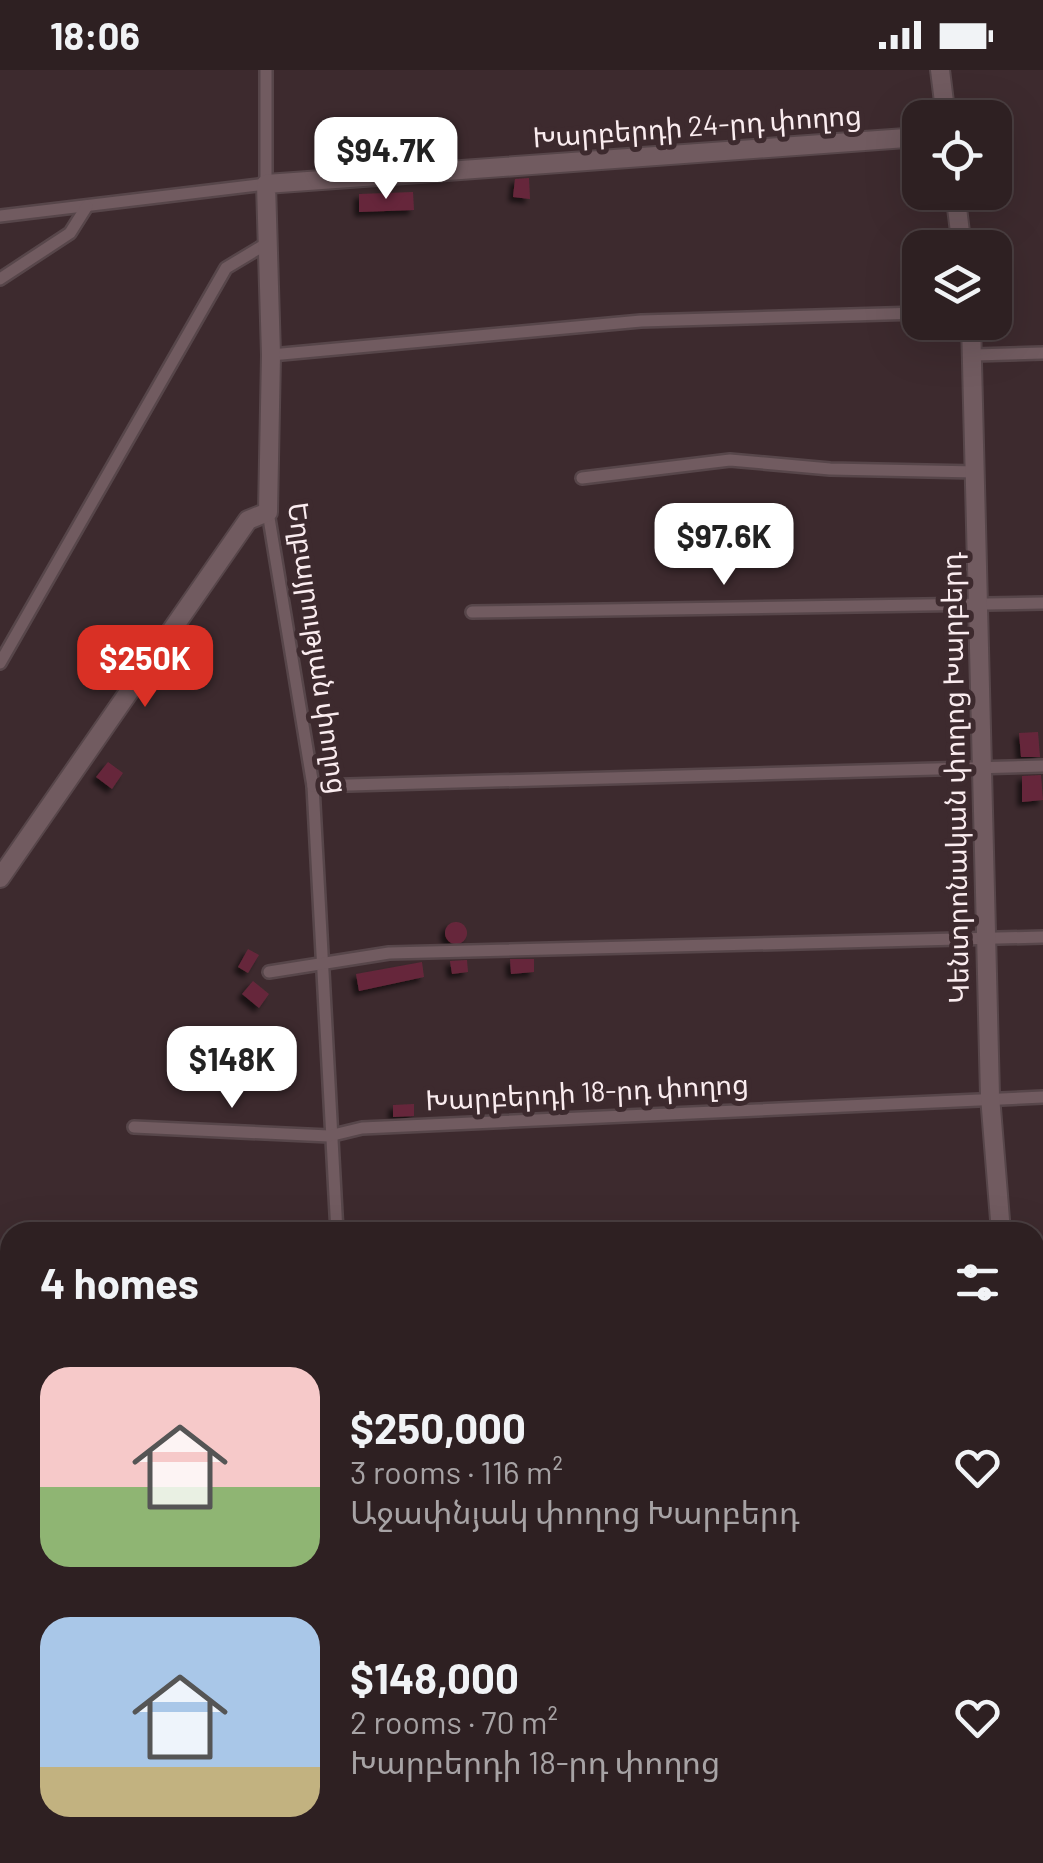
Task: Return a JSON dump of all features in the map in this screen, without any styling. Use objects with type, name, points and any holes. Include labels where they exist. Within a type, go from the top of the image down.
[{"type":"street","name":"Եղբայրության փողոց","points":[[266,70],[266,244],[271,355],[268,512],[312,786],[335,1222]]},
{"type":"street","points":[[940,70],[944,100]]},
{"type":"street","name":"Խարբերդի 24-րդ փողոց","points":[[0,216],[266,184],[902,138]]},
{"type":"street","points":[[0,280],[70,233],[87,206]]},
{"type":"street","points":[[0,663],[226,268],[266,244]]},
{"type":"street","points":[[271,355],[641,321],[902,314]]},
{"type":"street","name":"Կենտրոնական փողոց Խարբերդ","points":[[974,340],[980,770],[990,1096],[1000,1222]]},
{"type":"street","points":[[976,354],[1043,353]]},
{"type":"street","points":[[582,478],[730,460],[830,469],[976,472]]},
{"type":"street","points":[[0,878],[248,520],[268,512]]},
{"type":"street","points":[[472,612],[1043,603]]},
{"type":"street","points":[[312,786],[1043,766]]},
{"type":"street","points":[[269,972],[389,953],[1043,937]]},
{"type":"street","name":"Խարբերդի 18-րդ փողոց","points":[[134,1127],[329,1136],[362,1128],[990,1096],[1043,1098]]},
{"type":"building","points":[[332,147],[355,147],[355,165],[332,167]]},
{"type":"building","points":[[529,178],[530,199],[513,197],[515,179]]},
{"type":"building","points":[[413,192],[414,210],[359,212],[359,194]]},
{"type":"building","points":[[1038,732],[1040,757],[1021,757],[1019,733]]},
{"type":"building","points":[[108,762],[123,773],[112,789],[96,777]]},
{"type":"building","points":[[1041,775],[1043,800],[1022,802],[1022,776]]},
{"type":"building","points":[[456,922],[467,933],[456,944],[445,933]]},
{"type":"building","points":[[248,949],[259,955],[248,973],[238,967]]},
{"type":"building","points":[[510,959],[534,959],[534,972],[511,974]]},
{"type":"building","points":[[467,960],[468,972],[452,974],[450,961]]},
{"type":"building","points":[[422,962],[424,977],[359,991],[356,974]]},
{"type":"building","points":[[253,981],[269,994],[259,1008],[242,994]]},
{"type":"building","points":[[414,1104],[414,1116],[393,1117],[393,1105]]}]
